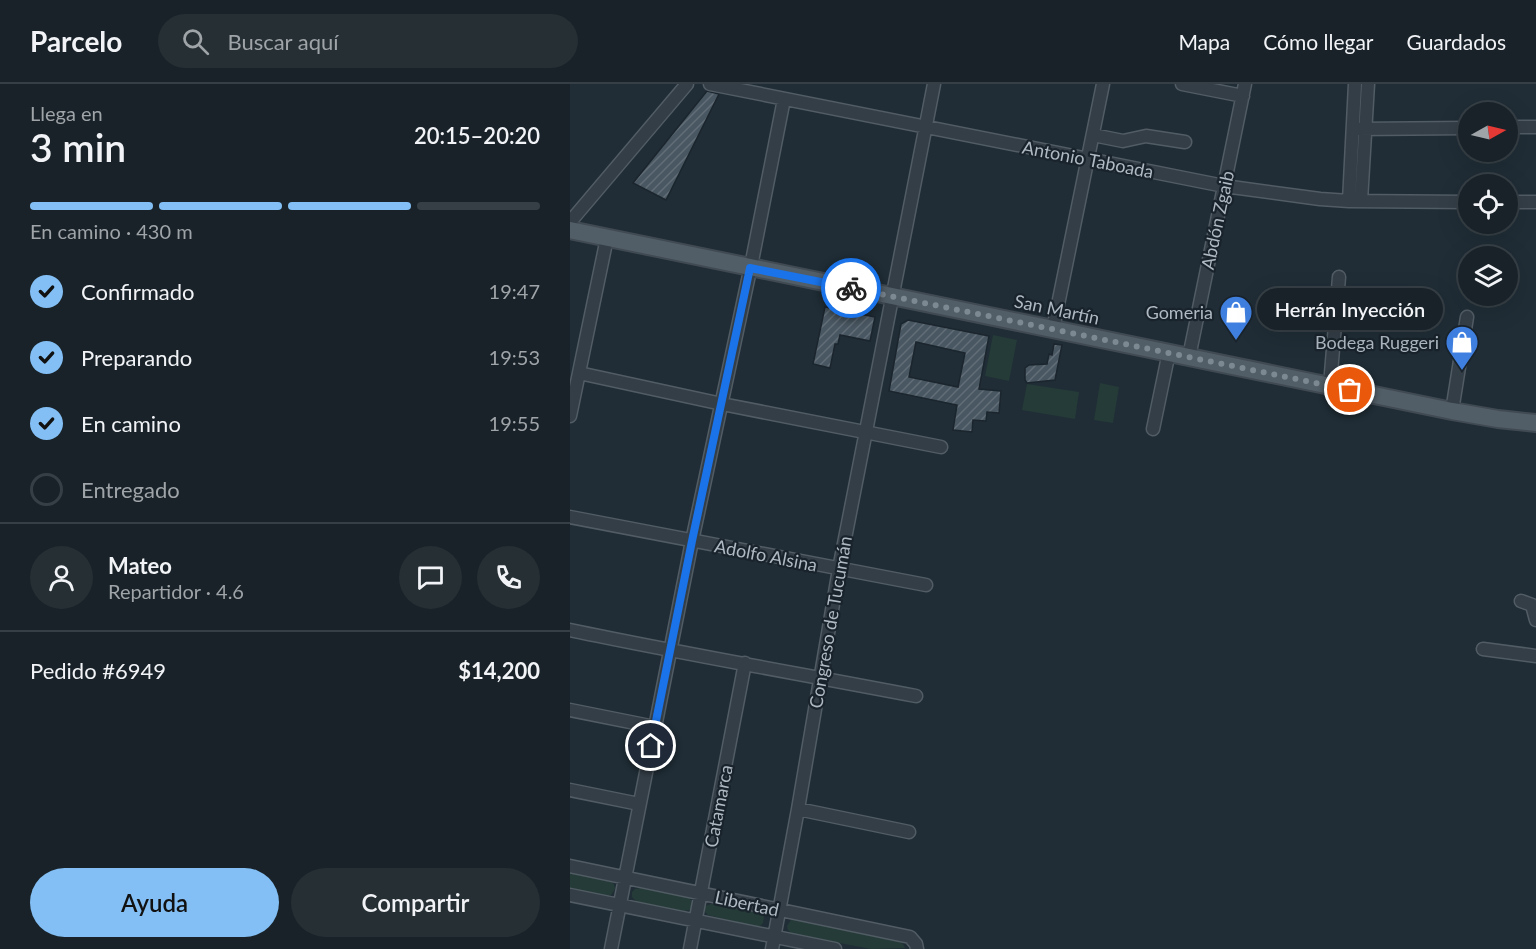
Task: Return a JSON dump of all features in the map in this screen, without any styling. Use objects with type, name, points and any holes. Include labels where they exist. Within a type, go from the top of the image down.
[{"type":"main road","name":"San Martín","points":[[570,230],[1452,411],[1536,423]]},
{"type":"street","points":[[570,222],[687,84]]},
{"type":"street","name":"Antonio Taboada","points":[[711,84],[1224,186],[1320,199],[1458,202]]},
{"type":"street","name":"Congreso de Tucumán","points":[[773,943],[839,569],[934,84]]},
{"type":"street","points":[[1053,328],[1103,84]]},
{"type":"street","points":[[1182,84],[1244,90]]},
{"type":"street","points":[[1355,84],[1359,129]]},
{"type":"street","points":[[1355,201],[1359,129],[1368,84]]},
{"type":"street","name":"Abdón Zgaib","points":[[1189,357],[1244,90]]},
{"type":"street","points":[[611,949],[692,541],[784,99]]},
{"type":"street","points":[[1518,127],[1536,127]]},
{"type":"street","points":[[1359,129],[1458,128]]},
{"type":"street","points":[[1093,135],[1123,141],[1146,136],[1185,142]]},
{"type":"street","points":[[1518,202],[1536,202]]},
{"type":"street","points":[[570,416],[607,238]]},
{"type":"street","points":[[1330,385],[1339,277]]},
{"type":"street","points":[[1452,411],[1467,317]]},
{"type":"street","points":[[1153,429],[1169,352]]},
{"type":"street","points":[[579,373],[941,447]]},
{"type":"street","name":"Adolfo Alsina","points":[[570,517],[926,585]]},
{"type":"street","points":[[1521,601],[1532,605],[1536,620]]},
{"type":"street","points":[[570,630],[670,651],[916,696]]},
{"type":"street","points":[[1483,649],[1536,656]]},
{"type":"street","name":"Catamarca","points":[[690,949],[745,663]]},
{"type":"street","points":[[570,710],[655,727]]},
{"type":"street","points":[[570,790],[639,804]]},
{"type":"street","points":[[798,809],[909,832]]},
{"type":"street","name":"Libertad","points":[[570,866],[910,937],[914,940],[917,949]]},
{"type":"street","name":"Libertad","points":[[570,895],[696,921],[773,943],[835,949]]},
{"type":"green space","points":[[993,335],[1017,340],[1009,381],[985,376]]},
{"type":"green space","points":[[1100,383],[1119,387],[1113,423],[1094,420]]},
{"type":"green space","points":[[1027,384],[1079,392],[1075,419],[1022,410]]},
{"type":"green space","points":[[570,873],[610,881],[614,884],[615,889],[611,895],[606,896],[570,888]]},
{"type":"green space","points":[[641,888],[689,898],[692,902],[691,908],[684,911],[637,902],[632,897],[632,892]]},
{"type":"green space","points":[[714,903],[761,913],[764,917],[763,923],[760,926],[753,926],[708,915],[705,912],[705,906]]},
{"type":"green space","points":[[791,920],[900,942],[905,948],[871,949],[792,934],[787,926]]},
{"type":"building","points":[[707,91],[719,94],[666,200],[633,183]]},
{"type":"building","points":[[825,307],[875,317],[870,341],[840,335],[838,344],[835,344],[830,368],[813,364]]},
{"type":"building","points":[[908,320],[989,336],[979,389],[1001,391],[999,413],[987,412],[986,421],[973,420],[972,432],[953,430],[957,405],[889,391],[901,324]],"holes":[[[916,342],[965,353],[958,387],[909,377]]]},
{"type":"building","points":[[1054,344],[1062,345],[1055,380],[1027,383],[1025,368],[1029,365],[1047,364]]},
{"type":"way so far","points":[[851,288],[1350,390]]},
{"type":"place","name":"Gomeria","points":[[1236,341]]},
{"type":"place","name":"Bodega Ruggeri","points":[[1462,371]]},
{"type":"place","name":"Herrán Inyección","points":[[1350,390]]},
{"type":"route","points":[[651,746],[750,268],[851,288]]}]
